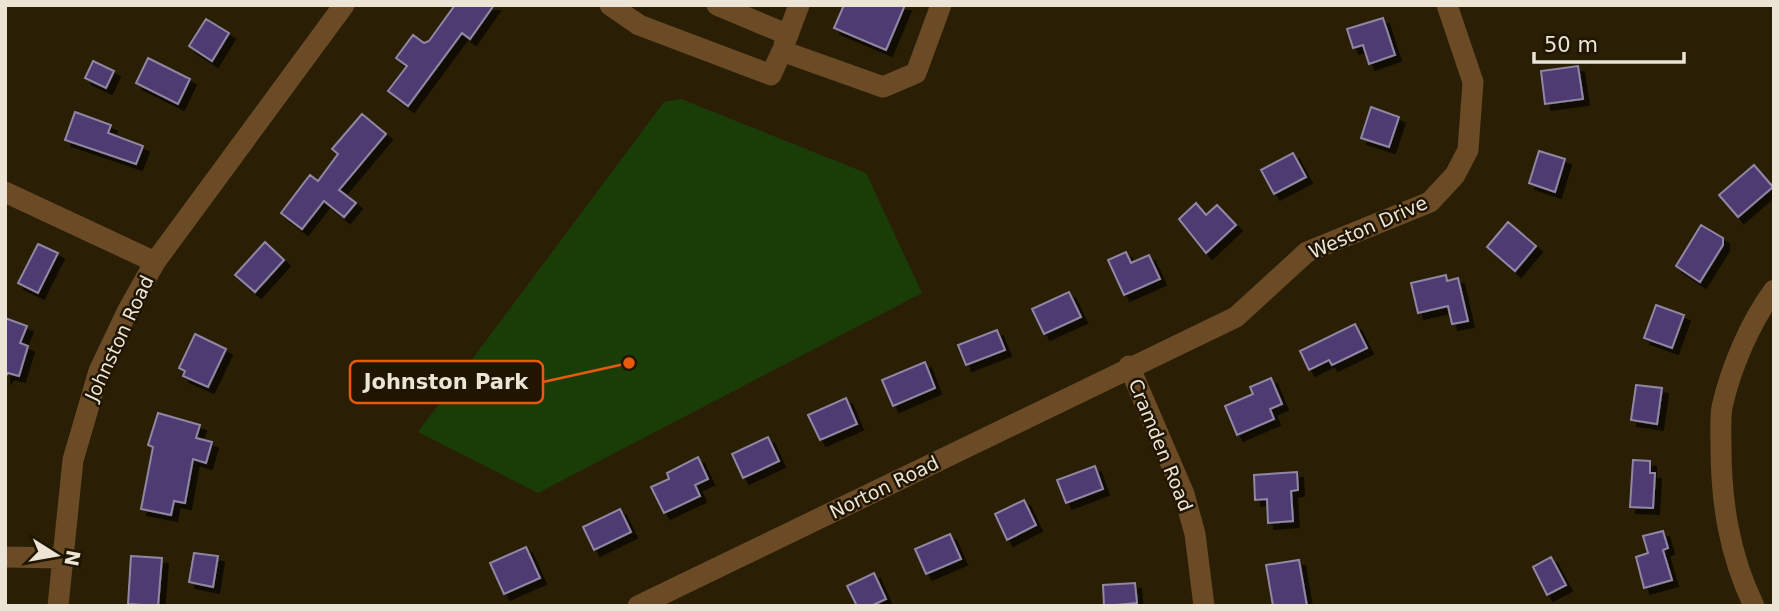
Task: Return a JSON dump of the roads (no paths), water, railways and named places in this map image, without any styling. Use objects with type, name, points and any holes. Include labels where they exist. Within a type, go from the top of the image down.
[{"type":"street","name":"Johnston Road","points":[[58,606],[73,460],[83,416],[99,371],[121,324],[155,262],[344,5]]},
{"type":"street","points":[[610,5],[639,25],[771,75],[799,5]]},
{"type":"street","points":[[717,5],[784,42],[883,87],[916,73],[941,5]]},
{"type":"street","name":"Weston Drive","points":[[1129,366],[1236,317],[1307,252],[1430,202],[1455,175],[1468,149],[1473,82],[1447,5]]},
{"type":"street","points":[[5,192],[155,262]]},
{"type":"street","points":[[1754,606],[1740,578],[1728,538],[1721,469],[1721,409],[1739,355],[1762,306],[1774,290]]},
{"type":"street","name":"Norton Road","points":[[638,606],[1129,366]]},
{"type":"street","name":"Cramden Road","points":[[1129,366],[1184,494],[1195,534],[1204,606]]},
{"type":"street","points":[[5,558],[61,558]]},
{"type":"place","name":"Johnston Park","points":[[629,363]]}]
